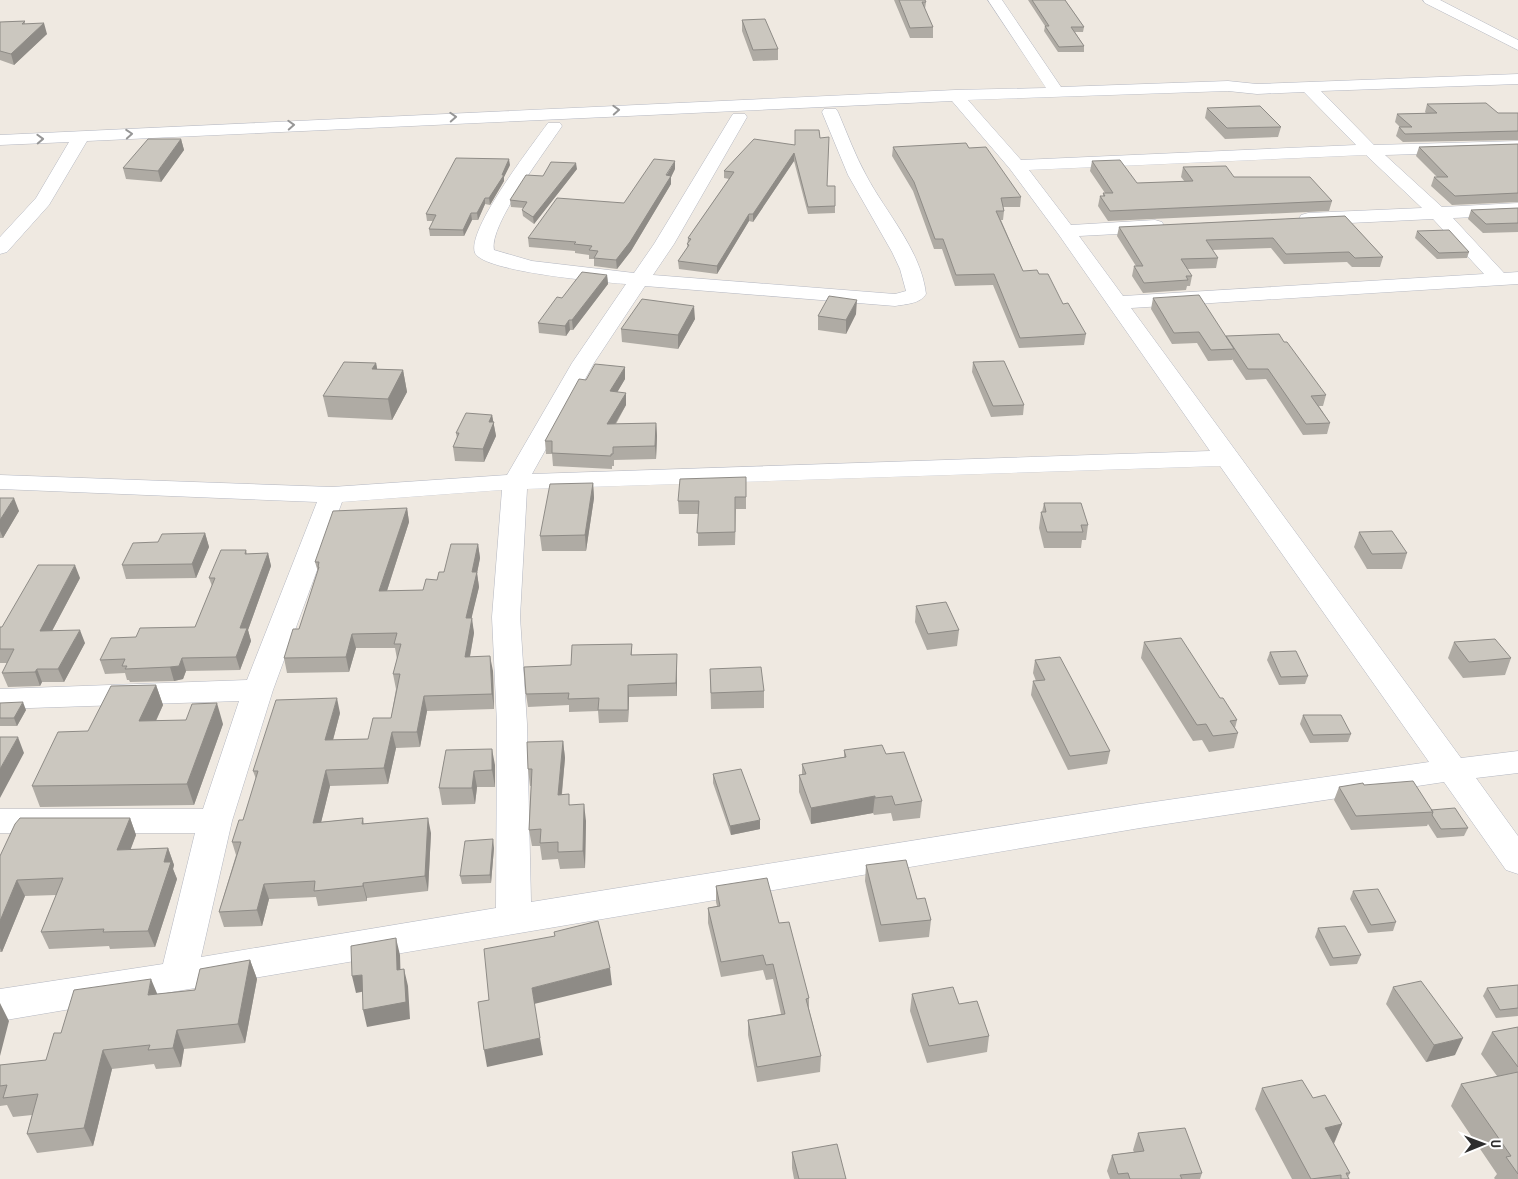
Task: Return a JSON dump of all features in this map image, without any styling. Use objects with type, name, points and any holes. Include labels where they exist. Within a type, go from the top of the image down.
[{"type":"street","points":[[995,0],[1056,91]]},
{"type":"street","points":[[1430,0],[1518,46]]},
{"type":"street","points":[[1012,98],[1056,91],[1228,86],[1257,88],[1308,87],[1518,79]]},
{"type":"street","points":[[1308,87],[1370,150],[1508,278]]},
{"type":"street","points":[[0,156],[50,154],[77,145],[361,122],[1012,98],[1234,93],[1257,88]]},
{"type":"street","points":[[0,140],[77,145],[554,126],[830,112],[959,100]]},
{"type":"street","points":[[959,100],[1016,165],[1066,231],[1227,458],[1518,861]]},
{"type":"street","points":[[554,126],[512,187],[487,229],[482,244],[485,254],[499,260],[529,266],[639,280],[735,290],[895,300],[907,298],[916,294],[917,286],[909,266],[856,174],[830,112]]},
{"type":"street","points":[[514,918],[512,724],[506,617],[515,482],[583,363],[664,244],[739,117]]},
{"type":"street","points":[[0,248],[43,201],[77,145]]},
{"type":"street","points":[[1016,165],[1370,150],[1518,146]]},
{"type":"street","points":[[1291,220],[1518,209]]},
{"type":"street","points":[[1066,231],[1174,225]]},
{"type":"street","points":[[1118,303],[1508,278]]},
{"type":"street","points":[[0,482],[332,495],[515,482],[1227,458]]},
{"type":"street","points":[[178,976],[215,820],[258,690],[332,495]]},
{"type":"street","points":[[0,699],[258,690]]},
{"type":"street","points":[[0,1004],[1155,813],[1518,762]]},
{"type":"street","points":[[0,821],[215,820]]},
{"type":"building","points":[[899,0],[925,0],[926,2],[922,2],[933,27],[910,28]]},
{"type":"building","points":[[1032,0],[1065,0],[1084,27],[1071,27],[1084,46],[1059,47],[1045,26],[1049,26]]},
{"type":"building","points":[[765,19],[778,49],[753,50],[742,20]]},
{"type":"building","points":[[25,21],[22,24],[44,23],[11,54],[0,51],[0,22]]},
{"type":"building","points":[[1486,103],[1498,113],[1518,113],[1518,131],[1405,134],[1399,127],[1412,127],[1397,114],[1437,113],[1427,104]]},
{"type":"building","points":[[1260,106],[1281,127],[1227,128],[1207,108]]},
{"type":"building","points":[[795,130],[819,130],[820,138],[829,137],[827,186],[835,186],[835,206],[808,207],[794,153],[753,214],[749,214],[717,266],[678,261],[689,245],[687,244],[691,239],[688,238],[734,172],[724,171],[754,139],[795,145]]},
{"type":"building","points":[[148,139],[181,139],[158,171],[123,168]]},
{"type":"building","points":[[966,143],[969,148],[986,147],[1021,197],[1001,198],[1004,211],[996,211],[1023,271],[1037,270],[1039,274],[1048,274],[1063,304],[1068,303],[1086,334],[1020,338],[994,274],[956,275],[943,239],[935,239],[914,182],[893,147]]},
{"type":"building","points":[[1518,144],[1518,193],[1455,196],[1434,177],[1448,177],[1419,147]]},
{"type":"building","points":[[456,158],[509,159],[502,175],[504,175],[489,198],[485,198],[477,213],[471,213],[463,230],[429,229],[436,215],[426,214]]},
{"type":"building","points":[[654,159],[675,161],[666,175],[671,176],[630,242],[616,260],[594,258],[598,251],[589,250],[592,246],[574,244],[576,242],[528,238],[557,198],[624,203]]},
{"type":"building","points":[[1120,160],[1137,183],[1193,181],[1183,167],[1226,166],[1234,177],[1310,177],[1332,201],[1110,211],[1100,196],[1105,196],[1103,193],[1113,193],[1092,161]]},
{"type":"building","points":[[551,162],[576,163],[533,217],[522,210],[527,202],[510,200],[526,175],[543,176]]},
{"type":"building","points":[[1518,208],[1518,223],[1486,224],[1471,210]]},
{"type":"building","points":[[1345,216],[1383,257],[1355,258],[1349,252],[1286,254],[1273,238],[1206,240],[1218,258],[1181,259],[1192,276],[1186,276],[1188,280],[1144,283],[1134,266],[1143,266],[1119,227]]},
{"type":"building","points":[[1449,230],[1469,252],[1439,253],[1417,231]]},
{"type":"building","points":[[582,272],[607,275],[572,320],[569,320],[565,326],[538,323],[557,297],[562,298]]},
{"type":"building","points":[[1199,295],[1234,349],[1211,350],[1199,332],[1174,333],[1153,298]]},
{"type":"building","points":[[829,296],[857,300],[846,320],[818,316]]},
{"type":"building","points":[[642,299],[694,306],[678,335],[621,329]]},
{"type":"building","points":[[1279,334],[1326,395],[1311,396],[1330,423],[1306,424],[1268,369],[1248,369],[1226,336]]},
{"type":"building","points":[[1004,361],[1024,405],[993,406],[973,362]]},
{"type":"building","points":[[344,362],[376,363],[372,369],[403,370],[388,399],[323,396]]},
{"type":"building","points":[[595,364],[625,367],[610,391],[626,393],[607,424],[656,423],[655,446],[613,447],[613,454],[611,456],[552,453],[552,441],[545,441],[579,379],[586,380]]},
{"type":"building","points":[[466,413],[492,415],[489,422],[494,422],[483,449],[453,447],[459,433],[456,433]]},
{"type":"building","points":[[746,477],[746,497],[735,497],[735,532],[697,533],[699,501],[678,501],[680,479]]},
{"type":"building","points":[[593,483],[585,535],[540,536],[550,484]]},
{"type":"building","points":[[0,498],[14,498],[0,520]]},
{"type":"building","points":[[1044,503],[1081,503],[1088,525],[1081,525],[1083,532],[1047,532],[1041,512],[1046,512]]},
{"type":"building","points":[[407,508],[379,591],[423,590],[426,579],[437,580],[439,572],[444,572],[451,544],[478,544],[472,572],[477,572],[466,618],[472,618],[465,657],[490,656],[492,694],[424,696],[417,732],[392,732],[384,768],[326,770],[313,823],[363,818],[362,824],[428,818],[425,876],[363,883],[363,886],[314,891],[315,881],[264,884],[257,910],[219,912],[241,842],[232,842],[239,820],[243,820],[258,771],[253,771],[276,700],[337,698],[325,740],[368,739],[373,718],[391,718],[400,674],[393,674],[401,644],[394,644],[397,633],[352,634],[346,657],[284,658],[293,629],[299,629],[319,567],[319,562],[315,562],[333,511]]},
{"type":"building","points":[[1392,531],[1407,553],[1372,554],[1359,532]]},
{"type":"building","points":[[205,533],[192,564],[122,565],[133,543],[158,542],[162,534]]},
{"type":"building","points":[[221,550],[246,550],[245,554],[268,553],[240,628],[247,628],[236,657],[182,658],[179,666],[125,669],[127,666],[122,666],[125,659],[100,660],[111,638],[136,637],[140,628],[195,627],[215,578],[209,578]]},
{"type":"building","points":[[38,565],[75,565],[40,631],[80,630],[58,669],[2,673],[14,649],[0,649],[0,627],[2,627]]},
{"type":"building","points":[[946,602],[959,630],[928,634],[916,606]]},
{"type":"building","points":[[1181,638],[1220,698],[1223,698],[1237,720],[1230,721],[1238,733],[1213,736],[1206,724],[1197,725],[1144,642]]},
{"type":"building","points":[[1495,639],[1511,658],[1469,662],[1454,642]]},
{"type":"building","points":[[632,644],[631,655],[677,654],[676,683],[628,685],[628,710],[598,710],[599,698],[568,699],[569,693],[526,694],[524,667],[571,665],[572,645]]},
{"type":"building","points":[[1296,651],[1308,676],[1281,677],[1270,652]]},
{"type":"building","points":[[1060,657],[1110,751],[1070,756],[1033,681],[1045,680],[1035,660]]},
{"type":"building","points":[[761,667],[764,691],[711,693],[710,669]]},
{"type":"building","points":[[156,685],[139,721],[186,720],[192,704],[217,703],[187,784],[32,786],[58,732],[88,731],[111,686]]},
{"type":"building","points":[[23,702],[14,718],[0,718],[0,703]]},
{"type":"building","points":[[1303,715],[1341,715],[1351,734],[1313,735]]},
{"type":"building","points":[[0,737],[18,737],[0,769]]},
{"type":"building","points":[[563,741],[558,795],[569,794],[569,805],[584,804],[583,851],[558,852],[558,842],[540,843],[541,829],[529,830],[532,769],[528,769],[527,742]]},
{"type":"building","points":[[882,745],[886,754],[904,752],[922,801],[895,805],[892,796],[875,798],[875,796],[811,808],[799,775],[806,774],[802,764],[846,757],[844,750]]},
{"type":"building","points":[[492,749],[492,770],[474,771],[472,788],[439,788],[446,750]]},
{"type":"building","points":[[741,769],[760,820],[730,826],[713,774]]},
{"type":"building","points":[[1413,781],[1433,812],[1356,816],[1339,787],[1363,783],[1364,785]]},
{"type":"building","points":[[1455,808],[1468,828],[1441,829],[1431,810]]},
{"type":"building","points":[[20,818],[130,818],[117,850],[168,848],[164,862],[171,862],[148,931],[103,932],[104,929],[41,932],[63,878],[17,880],[0,921],[0,856],[15,824]]},
{"type":"building","points":[[493,839],[490,875],[460,876],[465,841]]},
{"type":"building","points":[[906,860],[917,899],[925,898],[931,920],[881,925],[866,865]]},
{"type":"building","points":[[767,878],[779,923],[789,922],[809,998],[806,999],[821,1056],[757,1067],[748,1020],[785,1014],[773,964],[766,965],[763,955],[721,962],[708,908],[720,906],[716,886]]},
{"type":"building","points":[[1378,889],[1396,922],[1371,925],[1353,891]]},
{"type":"building","points":[[598,921],[610,968],[532,988],[540,1038],[484,1050],[478,1002],[489,1000],[484,949],[555,936],[554,932]]},
{"type":"building","points":[[1345,926],[1361,955],[1333,958],[1318,928]]},
{"type":"building","points":[[396,938],[397,970],[404,969],[406,1002],[363,1010],[362,975],[352,976],[351,946]]},
{"type":"building","points":[[250,960],[238,1024],[177,1030],[173,1048],[148,1050],[150,1045],[103,1050],[84,1128],[27,1134],[38,1094],[3,1098],[7,1085],[0,1086],[0,1065],[46,1060],[54,1033],[61,1033],[74,990],[151,979],[148,995],[195,990],[200,969]]},
{"type":"building","points":[[1421,981],[1463,1038],[1434,1045],[1393,987]]},
{"type":"building","points":[[1518,985],[1518,1008],[1500,1010],[1487,988]]},
{"type":"building","points":[[953,987],[959,1004],[977,1001],[989,1036],[929,1046],[912,994]]},
{"type":"building","points":[[1518,1027],[1518,1067],[1492,1032]]},
{"type":"building","points":[[1518,1072],[1518,1174],[1506,1157],[1511,1156],[1461,1084]]},
{"type":"building","points":[[1302,1080],[1313,1098],[1325,1095],[1342,1124],[1325,1128],[1350,1173],[1346,1173],[1349,1179],[1341,1179],[1341,1175],[1311,1179],[1262,1088]]},
{"type":"building","points":[[1185,1128],[1202,1173],[1180,1175],[1182,1179],[1130,1179],[1128,1173],[1118,1174],[1112,1155],[1144,1151],[1138,1133]]},
{"type":"building","points":[[837,1144],[846,1179],[799,1179],[792,1152]]}]
